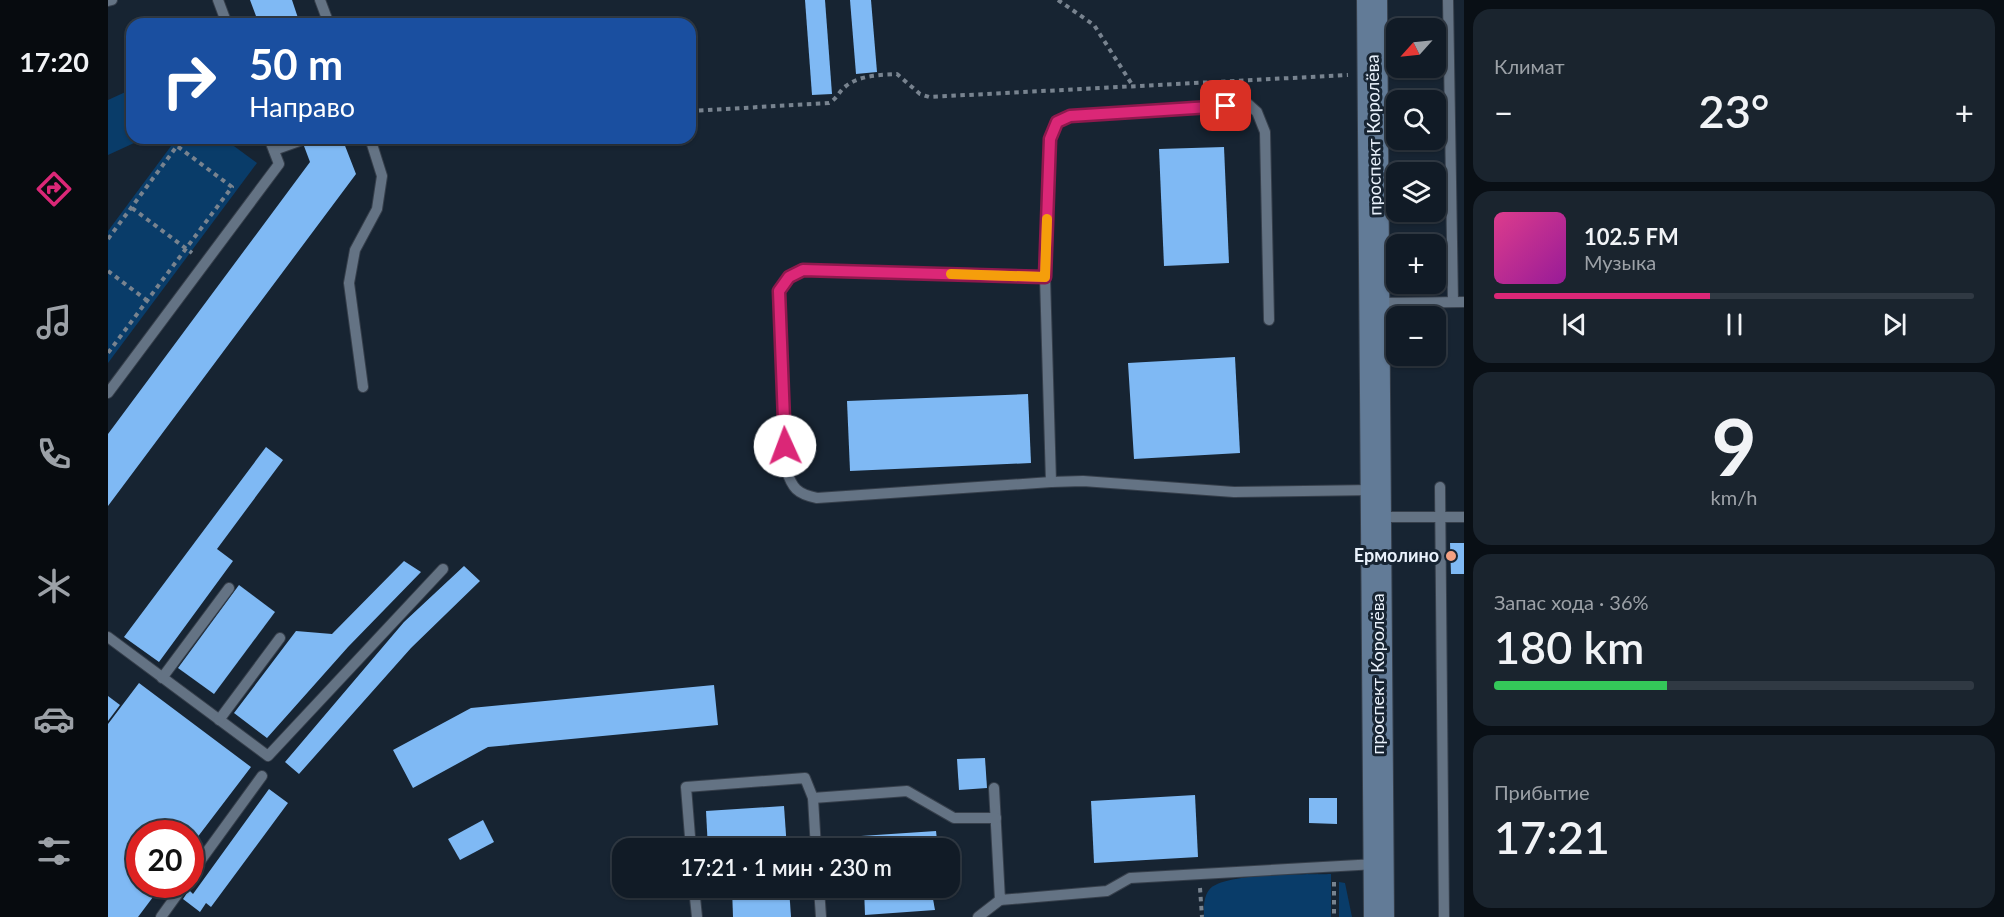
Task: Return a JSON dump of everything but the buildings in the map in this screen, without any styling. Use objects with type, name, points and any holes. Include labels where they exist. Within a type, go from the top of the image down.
[{"type":"main road","name":"проспект Королёва","points":[[1372,0],[1379,917]]},
{"type":"lane","points":[[108,1],[112,0]]},
{"type":"lane","points":[[218,0],[225,18]]},
{"type":"lane","points":[[320,0],[327,18]]},
{"type":"lane","points":[[1376,303],[1459,302],[1448,0]]},
{"type":"lane","points":[[1051,482],[1045,277],[1050,139],[1057,122],[1070,116],[1248,104],[1257,112],[1265,132],[1269,320]]},
{"type":"lane","points":[[108,393],[279,164],[272,144]]},
{"type":"lane","points":[[274,150],[291,144]]},
{"type":"lane","points":[[363,387],[349,283],[355,250],[377,209],[382,176],[372,144]]},
{"type":"lane","points":[[1045,277],[803,270],[789,277],[779,291],[786,469],[791,487],[801,495],[817,498],[1083,481],[1377,504],[1439,516],[1464,517]]},
{"type":"lane","points":[[1440,487],[1444,917]]},
{"type":"lane","points":[[108,637],[268,756],[443,569]]},
{"type":"lane","points":[[162,678],[229,588]]},
{"type":"lane","points":[[219,720],[280,638]]},
{"type":"lane","points":[[204,856],[262,776]]},
{"type":"lane","points":[[690,838],[686,788],[805,778],[813,798],[815,838]]},
{"type":"lane","points":[[994,788],[1000,900]]},
{"type":"lane","points":[[813,798],[907,791],[954,818],[996,818]]},
{"type":"lane","points":[[978,917],[1000,900],[1107,891],[1130,878],[1379,864]]},
{"type":"lane","points":[[160,917],[174,898]]},
{"type":"lane","points":[[695,898],[696,917]]},
{"type":"lane","points":[[820,898],[821,917]]},
{"type":"path","points":[[1058,0],[1094,25],[1133,86]]},
{"type":"path","points":[[1446,68],[1450,68]]},
{"type":"path","points":[[696,111],[829,103],[844,87],[857,79],[877,75],[897,74],[920,94],[929,97],[1349,75]]},
{"type":"path","points":[[108,239],[177,146],[232,187],[108,353]]},
{"type":"path","points":[[132,208],[205,262]]},
{"type":"path","points":[[108,271],[166,315]]},
{"type":"path","points":[[1334,866],[1334,917]]},
{"type":"path","points":[[1200,874],[1202,917]]},
{"type":"shaded area","points":[[126,92],[126,144],[132,144],[108,155],[108,100]]},
{"type":"shaded area","points":[[173,144],[231,144],[257,163],[108,363],[108,231]]},
{"type":"shaded area","points":[[1331,874],[1331,917],[1204,917],[1206,896],[1209,890],[1217,884],[1247,877]]},
{"type":"shaded area","points":[[1339,882],[1345,883],[1352,917],[1339,917]]},
{"type":"slow traffic","points":[[951,274],[1045,277],[1047,219]]},
{"type":"place","name":"Ермолино","points":[[1451,556]]},
{"type":"route","points":[[785,446],[779,291],[789,277],[803,270],[1045,277],[1050,139],[1057,122],[1070,116],[1226,106]]}]
